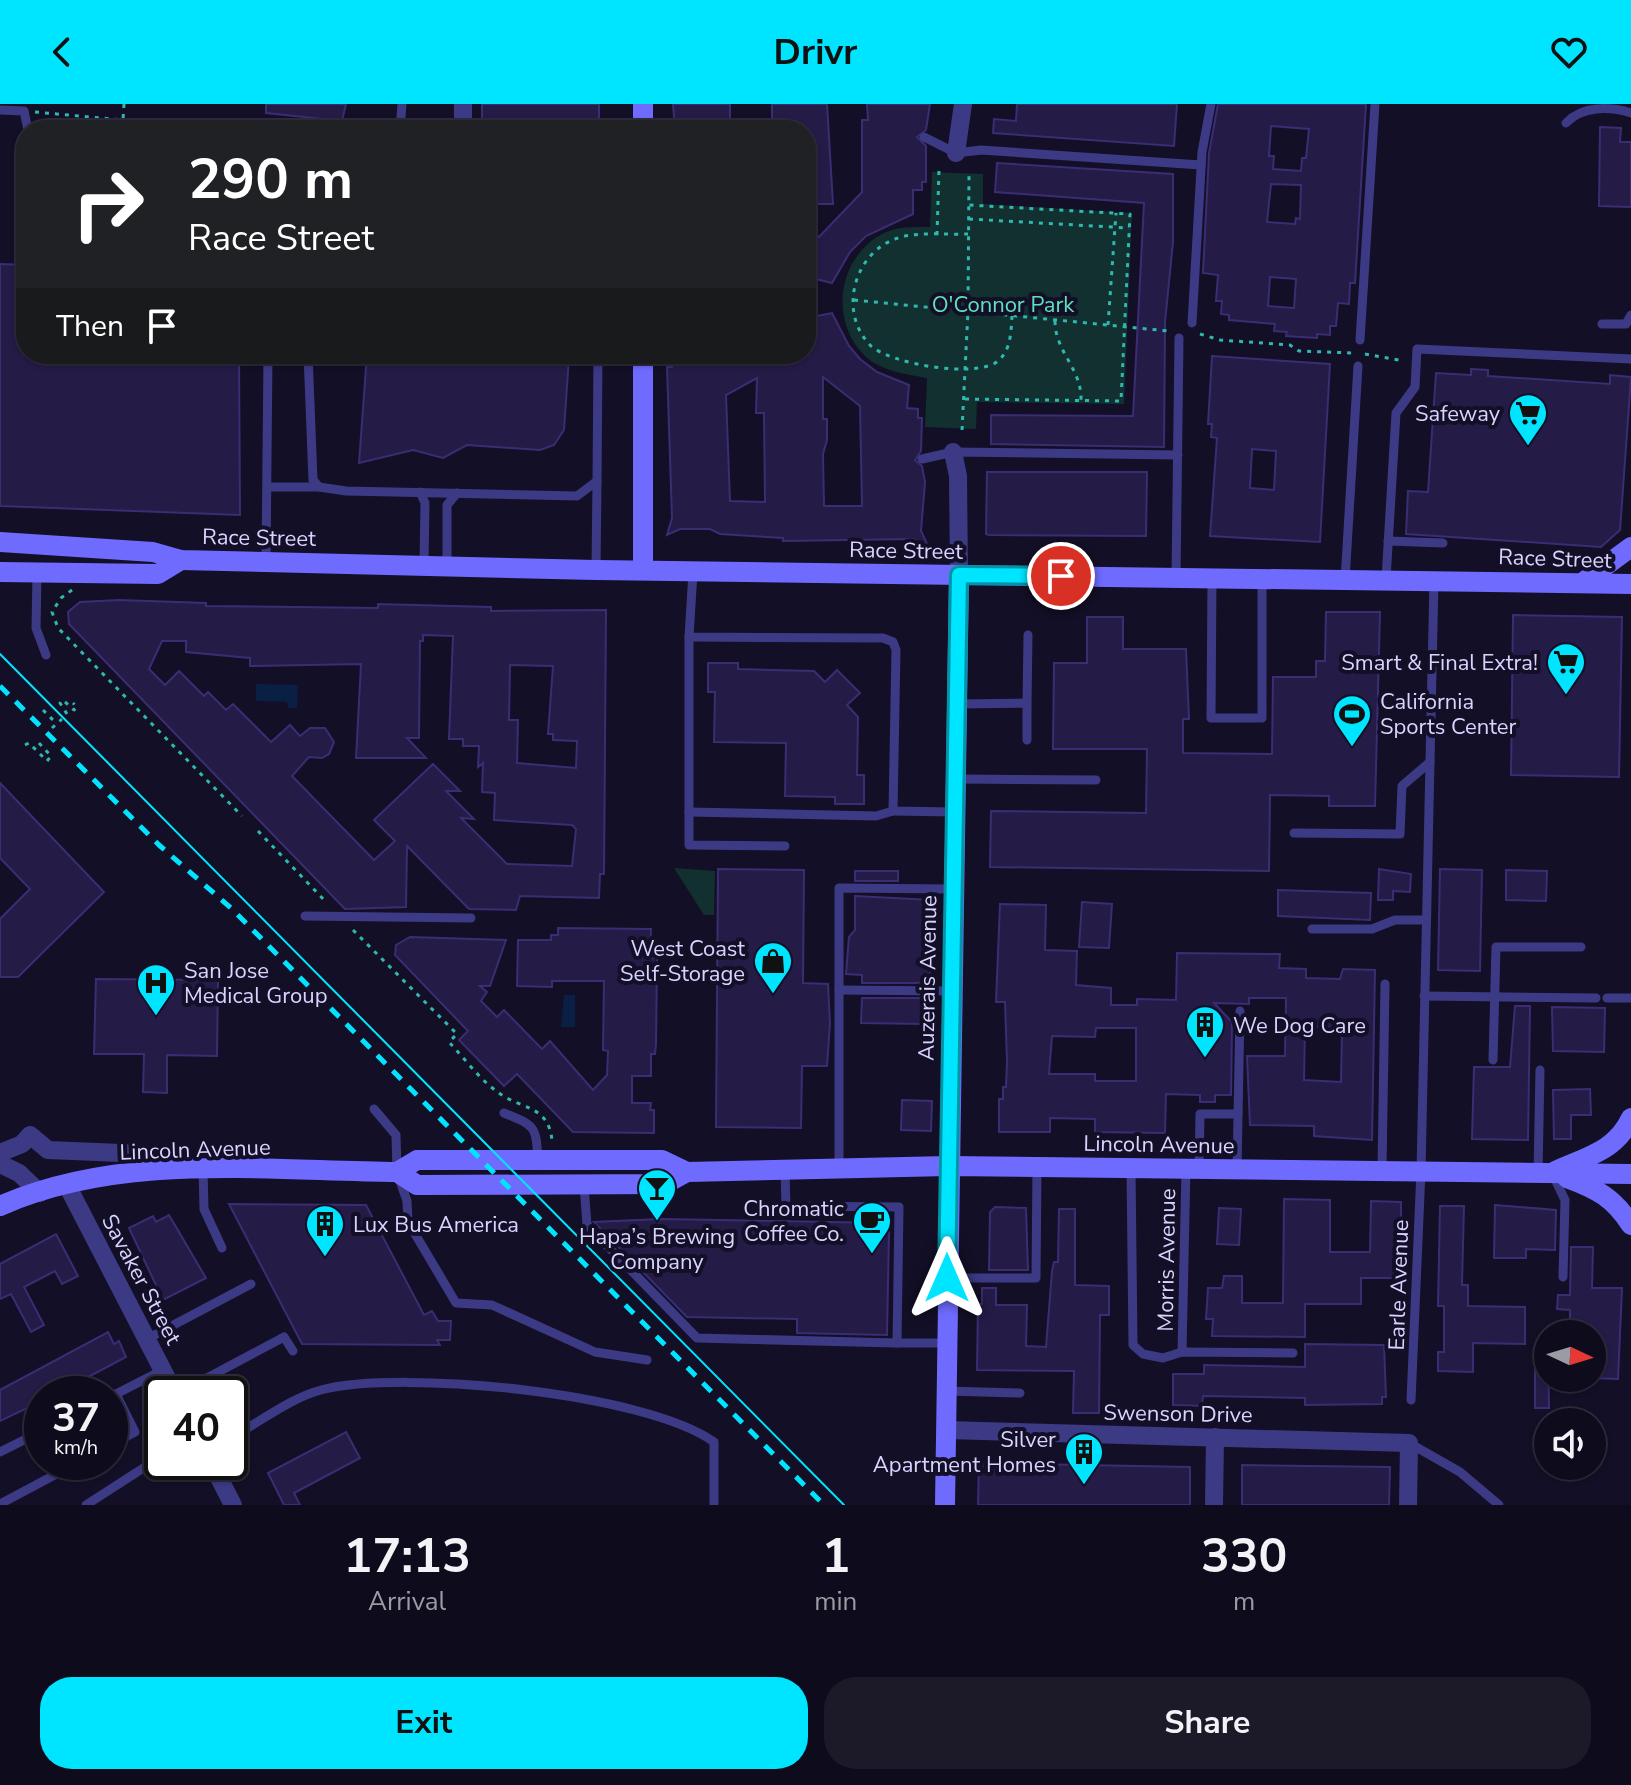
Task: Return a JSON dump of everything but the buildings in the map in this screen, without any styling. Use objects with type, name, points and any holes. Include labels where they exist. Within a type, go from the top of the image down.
[{"type":"main road","points":[[643,364],[643,570]]},
{"type":"main road","name":"Race Street","points":[[0,542],[153,552],[181,560],[693,572],[1631,584]]},
{"type":"main road","points":[[1582,583],[1631,547]]},
{"type":"main road","points":[[37,573],[46,559],[86,558],[120,550]]},
{"type":"main road","name":"Race Street","points":[[0,572],[158,574],[181,560]]},
{"type":"main road","name":"Auzerais Avenue","points":[[945,1505],[953,812],[959,575]]},
{"type":"main road","points":[[1545,1173],[1611,1146],[1619,1140],[1631,1118]]},
{"type":"main road","name":"Lincoln Avenue","points":[[0,1206],[67,1185],[130,1173],[203,1169],[397,1172],[417,1160],[662,1160],[687,1172],[1037,1166],[1631,1174]]},
{"type":"main road","name":"Lincoln Avenue","points":[[397,1172],[417,1185],[665,1184],[687,1172]]},
{"type":"main road","points":[[1545,1173],[1603,1191],[1617,1204],[1631,1225]]},
{"type":"street","points":[[956,153],[963,104]]},
{"type":"street","name":"Auzerais Avenue","points":[[953,452],[958,476],[959,575]]},
{"type":"street","points":[[0,1153],[22,1144],[30,1135],[48,1150],[145,1154],[203,1169]]},
{"type":"street","points":[[0,1164],[19,1173],[40,1193]]},
{"type":"street","name":"Savaker Street","points":[[67,1185],[166,1376]]},
{"type":"street","name":"Swenson Drive","points":[[946,1430],[1409,1443]]},
{"type":"street","points":[[1214,1505],[1215,1437]]},
{"type":"street","points":[[1408,1505],[1409,1443]]},
{"type":"street","points":[[220,1480],[233,1505]]},
{"type":"lane","points":[[1191,328],[1201,165],[1211,104]]},
{"type":"lane","points":[[1360,340],[1375,104]]},
{"type":"lane","points":[[1566,123],[1576,113],[1586,109],[1631,113]]},
{"type":"lane","points":[[0,110],[24,111],[26,120]]},
{"type":"lane","points":[[924,137],[956,153],[981,150],[1201,165]]},
{"type":"lane","points":[[1602,324],[1626,324],[1631,315]]},
{"type":"lane","points":[[1176,578],[1178,335]]},
{"type":"lane","points":[[1386,579],[1396,413],[1415,387],[1417,349],[1631,359]]},
{"type":"lane","points":[[266,562],[268,364]]},
{"type":"lane","points":[[308,364],[313,480],[319,487]]},
{"type":"lane","points":[[596,570],[598,364]]},
{"type":"lane","points":[[1345,580],[1358,366]]},
{"type":"lane","points":[[922,459],[953,452],[1178,455]]},
{"type":"lane","points":[[268,487],[577,496],[597,481]]},
{"type":"lane","points":[[420,492],[425,503],[424,564]]},
{"type":"lane","points":[[447,564],[447,505],[457,493]]},
{"type":"lane","points":[[1388,541],[1443,543]]},
{"type":"lane","points":[[693,572],[689,637],[689,845],[785,846]]},
{"type":"lane","points":[[37,573],[36,628],[46,655]]},
{"type":"lane","points":[[1212,578],[1211,718],[1262,718],[1262,579]]},
{"type":"lane","name":"Earle Avenue","points":[[1411,1400],[1421,1171],[1434,580]]},
{"type":"lane","points":[[1027,740],[1028,635]]},
{"type":"lane","points":[[689,637],[883,638],[893,642],[896,650],[893,811]]},
{"type":"lane","points":[[955,705],[1027,703]]},
{"type":"lane","points":[[1294,833],[1400,834],[1402,786],[1430,762]]},
{"type":"lane","points":[[954,778],[1096,780]]},
{"type":"lane","points":[[689,812],[876,816],[893,811],[953,812]]},
{"type":"lane","points":[[839,1168],[839,888],[952,889]]},
{"type":"lane","points":[[305,916],[471,918]]},
{"type":"lane","points":[[1312,929],[1372,929],[1395,920],[1426,920]]},
{"type":"lane","points":[[1493,1060],[1496,947],[1581,947]]},
{"type":"lane","points":[[1382,1170],[1385,984]]},
{"type":"lane","points":[[839,990],[951,991]]},
{"type":"lane","points":[[1424,996],[1596,998]]},
{"type":"lane","points":[[1607,998],[1631,998]]},
{"type":"lane","points":[[1237,1169],[1240,1011]]},
{"type":"lane","points":[[1540,1070],[1545,1173],[1565,1200],[1563,1277]]},
{"type":"lane","points":[[374,1109],[396,1135],[397,1172],[407,1201],[408,1222],[456,1303],[492,1305],[595,1352],[647,1360]]},
{"type":"lane","points":[[504,1113],[530,1124],[535,1130],[538,1161]]},
{"type":"lane","name":"Morris Avenue","points":[[1182,1352],[1192,1168],[1200,1114],[1238,1114]]},
{"type":"lane","points":[[947,1278],[1036,1278],[1037,1166]]},
{"type":"lane","points":[[1131,1168],[1133,1345],[1143,1354],[1163,1358],[1182,1352],[1293,1353]]},
{"type":"lane","points":[[203,1169],[204,1209],[222,1248]]},
{"type":"lane","points":[[785,1170],[786,1206],[899,1207],[897,1343]]},
{"type":"lane","points":[[584,1185],[587,1225],[697,1338],[946,1343]]},
{"type":"lane","points":[[147,1339],[251,1284]]},
{"type":"lane","points":[[210,1376],[284,1337],[293,1351]]},
{"type":"lane","points":[[128,1388],[163,1370]]},
{"type":"lane","points":[[248,1428],[320,1390],[377,1382],[488,1386],[555,1395],[667,1418],[703,1434],[714,1442],[714,1505]]},
{"type":"lane","points":[[946,1391],[1020,1393]]},
{"type":"lane","points":[[128,1420],[135,1432],[128,1436]]},
{"type":"lane","points":[[0,1452],[24,1440]]},
{"type":"lane","points":[[1409,1443],[1460,1472],[1499,1505]]},
{"type":"lane","points":[[86,1505],[144,1468]]},
{"type":"lane","points":[[0,1504],[45,1480]]},
{"type":"path","points":[[24,111],[123,120],[124,104]]},
{"type":"path","points":[[937,235],[939,169]]},
{"type":"path","points":[[962,430],[968,311],[969,175]]},
{"type":"path","points":[[965,399],[1121,401],[1122,326],[1130,214],[968,205]]},
{"type":"path","points":[[1108,325],[1116,213]]},
{"type":"path","points":[[968,219],[1129,228]]},
{"type":"path","points":[[968,234],[897,238],[877,248],[858,274],[854,300],[857,322],[868,343],[880,353],[898,361],[986,367],[1006,352],[1012,316]]},
{"type":"path","points":[[854,300],[1122,326],[1178,335]]},
{"type":"path","points":[[1055,321],[1057,342],[1080,381],[1081,400]]},
{"type":"path","points":[[1191,328],[1220,340],[1290,345],[1299,351],[1385,355],[1404,361]]},
{"type":"path","points":[[76,588],[61,598],[52,612],[58,628],[242,816]]},
{"type":"path","points":[[67,714],[60,703],[63,700],[74,710],[77,707],[73,703]]},
{"type":"path","points":[[43,710],[57,724]]},
{"type":"path","points":[[52,728],[62,719]]},
{"type":"path","points":[[25,745],[29,743],[47,761],[51,756],[38,742],[41,739]]},
{"type":"path","points":[[258,831],[332,908]]},
{"type":"path","points":[[347,924],[457,1034],[449,1042],[497,1092],[541,1113],[549,1124],[552,1145]]},
{"type":"green space","name":"O'Connor Park","points":[[932,172],[983,174],[983,204],[1132,213],[1124,404],[977,402],[976,429],[925,427],[927,378],[885,368],[864,355],[846,324],[843,290],[848,273],[867,245],[887,231],[930,227]]},
{"type":"green space","points":[[674,868],[715,871],[714,915],[704,915]]},
{"type":"water","points":[[256,684],[298,685],[297,708],[288,708],[287,702],[256,701]]},
{"type":"water","points":[[564,995],[575,995],[575,1027],[561,1027]]},
{"type":"tram line","points":[[0,654],[844,1505]]},
{"type":"railway","points":[[0,686],[159,845],[232,909],[824,1505]]},
{"type":"place","name":"Safeway","points":[[1528,447]]},
{"type":"place","name":"Smart & Final Extra!","points":[[1566,696]]},
{"type":"place","name":"California Sports Center","points":[[1352,748]]},
{"type":"place","name":"West Coast Self-Storage","points":[[773,995]]},
{"type":"place","name":"San Jose Medical Group","points":[[156,1017]]},
{"type":"place","name":"We Dog Care","points":[[1205,1059]]},
{"type":"place","name":"Hapa’s Brewing Company","points":[[657,1222]]},
{"type":"place","name":"Chromatic Coffee Co.","points":[[872,1255]]},
{"type":"place","name":"Lux Bus America","points":[[325,1258]]},
{"type":"place","name":"Silver Apartment Homes","points":[[1084,1486]]},
{"type":"route","points":[[947,1278],[959,575],[1061,576]]}]
